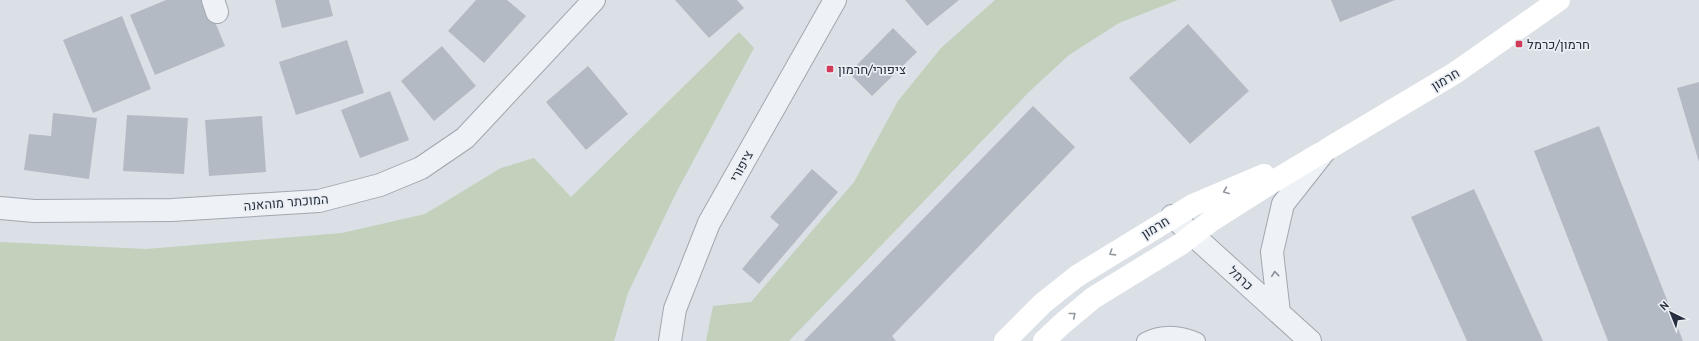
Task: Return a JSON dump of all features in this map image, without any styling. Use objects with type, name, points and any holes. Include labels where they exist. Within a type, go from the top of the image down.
[{"type":"street","name":"המוכתר מוהאנה","points":[[0,208],[34,211],[179,210],[319,201],[380,185],[421,168],[465,138],[594,0]]},
{"type":"street","name":"ציפורי","points":[[670,341],[675,309],[709,223],[835,0]]},
{"type":"street","name":"חרמון","points":[[1044,341],[1093,298],[1181,244],[1211,221],[1326,149],[1455,73],[1558,0]]},
{"type":"street","name":"חרמון","points":[[1005,341],[1043,303],[1076,276],[1172,216],[1193,205],[1326,149]]},
{"type":"street","points":[[1279,313],[1272,252],[1283,204],[1326,149]]},
{"type":"street","name":"כרמל","points":[[1172,216],[1194,234],[1310,341]]},
{"type":"lane","points":[[1144,341],[1155,336],[1180,334],[1197,341]]},
{"type":"green space","points":[[995,0],[1178,0],[1119,23],[1069,55],[1029,92],[789,341],[706,341],[713,306],[751,302],[854,182],[898,101],[941,48]]},
{"type":"green space","points":[[739,32],[754,48],[676,193],[628,293],[614,341],[0,341],[0,242],[146,249],[342,233],[425,214],[501,168],[534,158],[571,197]]},
{"type":"building","points":[[166,0],[206,0],[225,46],[155,75],[130,15]]},
{"type":"building","points":[[275,0],[329,0],[333,16],[282,28]]},
{"type":"building","points":[[476,0],[507,0],[526,16],[484,63],[448,31]]},
{"type":"building","points":[[675,0],[737,0],[744,8],[709,38]]},
{"type":"building","points":[[905,0],[959,0],[927,26]]},
{"type":"building","points":[[1331,0],[1395,0],[1340,22]]},
{"type":"building","points":[[122,16],[151,89],[93,113],[63,40]]},
{"type":"building","points":[[1188,24],[1249,91],[1190,144],[1129,78]]},
{"type":"building","points":[[893,28],[917,52],[872,96],[849,73]]},
{"type":"building","points":[[347,40],[364,93],[296,115],[279,62]]},
{"type":"building","points":[[442,46],[476,86],[434,121],[401,81]]},
{"type":"building","points":[[588,66],[628,114],[586,150],[546,102]]},
{"type":"building","points":[[1699,82],[1699,162],[1677,88]]},
{"type":"building","points":[[390,91],[409,140],[360,158],[341,110]]},
{"type":"building","points":[[1033,106],[1075,147],[892,336],[896,341],[804,341]]},
{"type":"building","points":[[53,113],[97,118],[89,179],[24,170],[29,134],[51,136]]},
{"type":"building","points":[[127,115],[188,118],[184,174],[123,171]]},
{"type":"building","points":[[262,116],[266,172],[209,176],[205,120]]},
{"type":"building","points":[[1599,126],[1683,341],[1608,341],[1534,151]]},
{"type":"building","points":[[812,169],[838,192],[759,284],[742,269],[779,225],[770,217]]},
{"type":"building","points":[[1474,189],[1543,341],[1467,341],[1411,217]]},
{"type":"place","name":"חרמון/כרמל","points":[[1519,44]]},
{"type":"place","name":"ציפורי/חרמון","points":[[830,69]]}]
